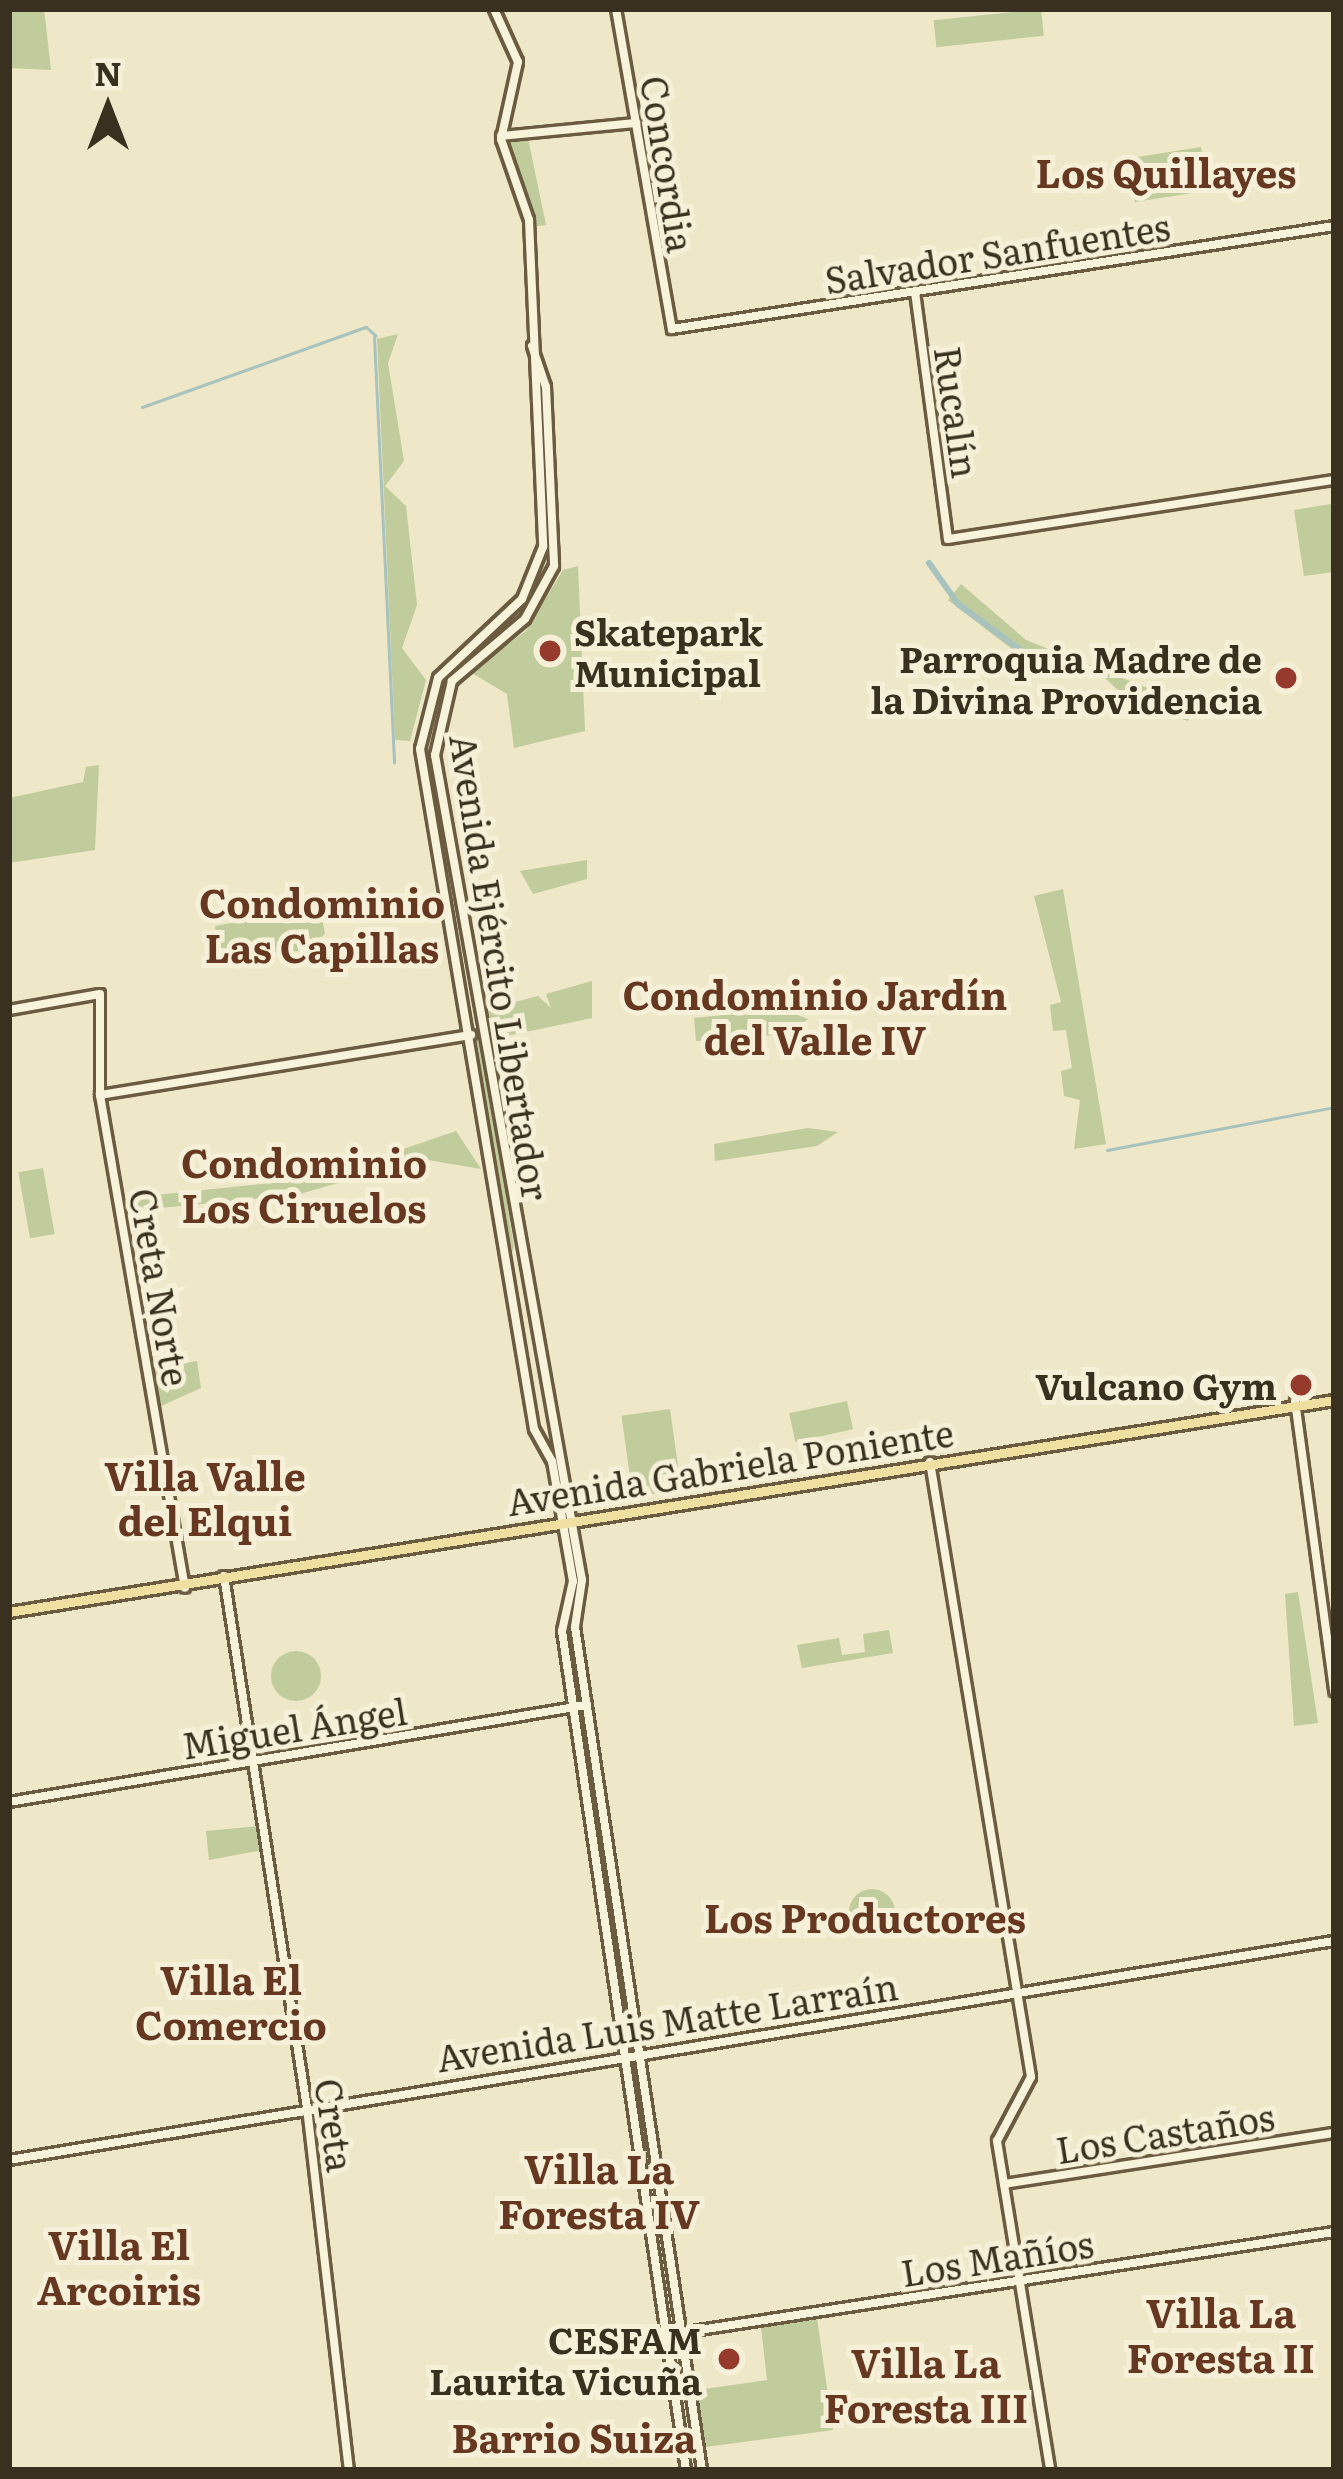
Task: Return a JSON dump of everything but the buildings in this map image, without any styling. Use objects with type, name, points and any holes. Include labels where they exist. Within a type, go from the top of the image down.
[{"type":"main road","name":"Avenida Gabriela Poniente","points":[[9,1612],[1334,1398]]},
{"type":"street","points":[[494,9],[511,27],[518,74],[501,136],[528,216],[529,339]]},
{"type":"street","name":"Concordia","points":[[616,9],[670,328]]},
{"type":"street","points":[[501,136],[636,123]]},
{"type":"street","name":"Salvador Sanfuentes","points":[[670,328],[1334,226]]},
{"type":"street","name":"Rucalín","points":[[915,292],[948,539],[1334,480]]},
{"type":"street","name":"Avenida Ejército Libertador","points":[[529,339],[551,444],[556,502],[544,591],[452,681],[434,748],[567,1523],[580,1663],[702,2470]]},
{"type":"street","name":"Avenida Ejército Libertador","points":[[529,339],[542,503],[534,579],[438,678],[420,749],[522,1349],[567,1523],[568,1665],[686,2470]]},
{"type":"street","points":[[538,445],[551,444]]},
{"type":"street","points":[[542,503],[556,502]]},
{"type":"street","points":[[420,749],[434,748]]},
{"type":"street","name":"Creta Norte","points":[[9,1010],[100,994],[100,1095],[184,1585]]},
{"type":"street","points":[[455,1032],[467,1022],[481,1025]]},
{"type":"street","points":[[100,1095],[455,1032],[469,1034],[481,1025]]},
{"type":"street","points":[[511,1288],[525,1299]]},
{"type":"street","points":[[522,1349],[535,1348]]},
{"type":"street","points":[[1295,1404],[1334,1691]]},
{"type":"street","points":[[930,1464],[1031,2079],[998,2136],[1048,2470]]},
{"type":"street","name":"Creta","points":[[224,1578],[307,2108],[349,2470]]},
{"type":"street","points":[[568,1665],[580,1663]]},
{"type":"street","name":"Miguel Ángel","points":[[9,1802],[587,1705]]},
{"type":"street","name":"Avenida Luis Matte Larraín","points":[[9,2160],[1334,1941]]},
{"type":"street","name":"Los Castaños","points":[[1004,2184],[1334,2133]]},
{"type":"street","name":"Los Mañíos","points":[[667,2336],[1334,2232]]},
{"type":"green space","points":[[9,9],[44,9],[51,70],[9,68]]},
{"type":"green space","points":[[1041,9],[1044,36],[936,47],[934,20]]},
{"type":"green space","points":[[528,138],[546,225],[532,227],[506,141]]},
{"type":"green space","points":[[1201,147],[1208,190],[1135,202],[1128,159]]},
{"type":"green space","points":[[398,334],[388,363],[404,461],[385,486],[406,506],[417,605],[402,648],[426,680],[410,741],[395,740],[377,339]]},
{"type":"green space","points":[[1331,504],[1334,572],[1304,576],[1294,510]]},
{"type":"green space","points":[[578,566],[585,731],[514,748],[507,694],[470,672],[526,631],[563,570]]},
{"type":"green space","points":[[961,584],[1026,640],[1193,706],[1188,721],[1134,705],[1105,678],[1021,656],[948,600]]},
{"type":"green space","points":[[422,748],[431,748],[469,1017],[423,762]]},
{"type":"green space","points":[[99,765],[95,850],[9,863],[9,798],[83,782],[86,767]]},
{"type":"green space","points":[[587,860],[587,879],[533,894],[520,871]]},
{"type":"green space","points":[[1063,889],[1106,1144],[1074,1149],[1080,1100],[1064,1096],[1061,1071],[1072,1068],[1066,1030],[1053,1031],[1050,1005],[1061,1002],[1034,896]]},
{"type":"green space","points":[[320,907],[325,934],[303,951],[218,955],[215,926]]},
{"type":"green space","points":[[592,981],[592,1018],[493,1039],[488,1009],[538,996],[551,1008],[546,994]]},
{"type":"green space","points":[[782,1009],[808,1019],[789,1034],[696,1041],[694,1018]]},
{"type":"green space","points":[[481,1036],[514,1247],[512,1252],[472,1037]]},
{"type":"green space","points":[[808,1128],[838,1132],[817,1146],[715,1161],[714,1144]]},
{"type":"green space","points":[[456,1131],[481,1169],[422,1159],[296,1195],[129,1211],[127,1198],[318,1178]]},
{"type":"green space","points":[[43,1168],[55,1234],[30,1238],[18,1172]]},
{"type":"green space","points":[[197,1361],[201,1388],[159,1407],[152,1368]]},
{"type":"green space","points":[[847,1401],[853,1429],[795,1442],[789,1413]]},
{"type":"green space","points":[[670,1409],[681,1490],[633,1497],[621,1416]]},
{"type":"green space","points":[[1298,1592],[1318,1723],[1294,1726],[1285,1594]]},
{"type":"green space","points":[[889,1630],[893,1653],[802,1668],[797,1645],[839,1638],[842,1655],[865,1652],[863,1634]]},
{"type":"green space","points":[[296,1651],[313,1659],[321,1676],[313,1693],[296,1701],[279,1693],[271,1676],[279,1659]]},
{"type":"green space","points":[[259,1826],[263,1850],[209,1860],[206,1831]]},
{"type":"green space","points":[[872,1889],[888,1896],[895,1912],[888,1928],[872,1935],[856,1928],[849,1912],[856,1896]]},
{"type":"green space","points":[[817,2318],[833,2430],[705,2447],[697,2390],[767,2380],[761,2327]]},
{"type":"waterway","points":[[142,407],[366,327],[376,336]]},
{"type":"waterway","points":[[374,337],[394,763]]},
{"type":"waterway","points":[[929,563],[958,604],[1030,657]]},
{"type":"waterway","points":[[1107,1150],[1334,1107]]},
{"type":"place","name":"Skatepark Municipal","points":[[550,651]]},
{"type":"place","name":"Parroquia Madre de la Divina Providencia","points":[[1286,678]]},
{"type":"place","name":"Vulcano Gym","points":[[1301,1385]]},
{"type":"place","name":"CESFAM Laurita Vicuña","points":[[729,2359]]},
{"type":"district","name":"Los Quillayes","points":[[1166,171]]},
{"type":"district","name":"Condominio Las Capillas","points":[[322,924]]},
{"type":"district","name":"Condominio Jardín del Valle IV","points":[[815,1016]]},
{"type":"district","name":"Condominio Los Ciruelos","points":[[304,1184]]},
{"type":"district","name":"Villa Valle del Elqui","points":[[205,1498]]},
{"type":"district","name":"Los Productores","points":[[865,1916]]},
{"type":"district","name":"Villa El Comercio","points":[[231,2002]]},
{"type":"district","name":"Villa La Foresta IV","points":[[599,2190]]},
{"type":"district","name":"Villa El Arcoiris","points":[[119,2266]]},
{"type":"district","name":"Villa La Foresta II","points":[[1221,2334]]},
{"type":"district","name":"Villa La Foresta III","points":[[926,2384]]},
{"type":"district","name":"Barrio Suiza","points":[[574,2436]]}]
